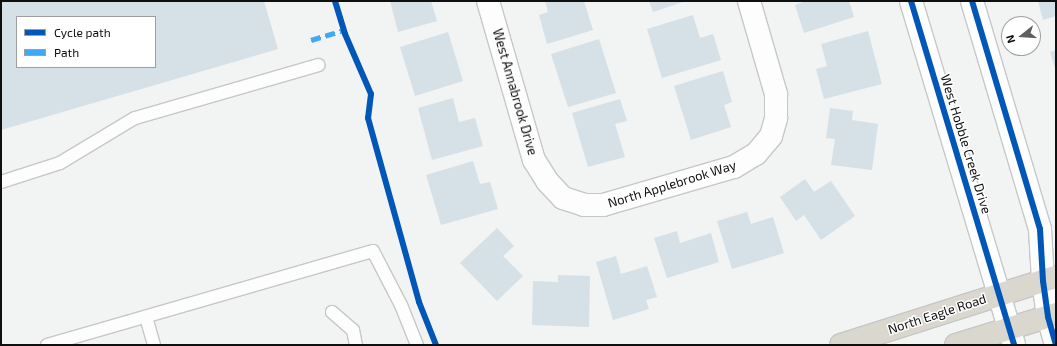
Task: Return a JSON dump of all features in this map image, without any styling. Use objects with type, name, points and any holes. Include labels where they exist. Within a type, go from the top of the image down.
[{"type":"highway","name":"North Eagle Road","points":[[841,345],[1049,279]]},
{"type":"highway","points":[[956,345],[1012,337],[1052,316]]},
{"type":"street","name":"West Annabrook Drive","points":[[488,1],[534,160],[547,181],[563,198]]},
{"type":"street","name":"North Applebrook Way","points":[[563,198],[584,205],[603,205],[734,167],[756,154],[771,136],[776,118],[776,94],[749,1]]},
{"type":"street","name":"West Hobble Creek Drive","points":[[911,1],[1012,337]]},
{"type":"street","points":[[972,1],[1040,229],[1049,279],[1056,345]]},
{"type":"lane","points":[[1,182],[60,163],[135,118],[318,66]]},
{"type":"lane","points":[[47,345],[373,251],[401,305],[417,345]]},
{"type":"lane","points":[[332,312],[353,330],[356,345]]},
{"type":"lane","points":[[146,317],[154,345]]},
{"type":"building","points":[[1,1],[264,1],[278,49],[1,130]]},
{"type":"building","points":[[390,1],[431,1],[437,21],[398,32]]},
{"type":"building","points":[[545,1],[584,1],[593,30],[547,44],[539,15],[548,12]]},
{"type":"building","points":[[649,1],[686,1],[653,12]]},
{"type":"building","points":[[806,1],[849,1],[854,17],[804,33],[795,5]]},
{"type":"building","points":[[1038,1],[1056,1],[1056,16],[1043,20]]},
{"type":"building","points":[[693,15],[700,38],[713,34],[721,60],[662,78],[647,29]]},
{"type":"building","points":[[868,31],[882,84],[824,99],[816,69],[827,66],[821,44]]},
{"type":"building","points":[[448,32],[463,81],[415,96],[400,47]]},
{"type":"building","points":[[599,39],[616,93],[568,107],[551,54]]},
{"type":"building","points":[[1056,50],[1056,72],[1050,52]]},
{"type":"building","points":[[723,71],[732,102],[724,105],[731,127],[691,140],[674,86]]},
{"type":"building","points":[[453,98],[459,122],[475,118],[483,146],[432,160],[418,108]]},
{"type":"building","points":[[620,99],[627,121],[615,124],[625,157],[588,167],[572,113]]},
{"type":"building","points":[[830,108],[853,111],[852,120],[878,124],[872,170],[831,165],[835,139],[826,138]]},
{"type":"building","points":[[473,161],[480,184],[490,182],[498,209],[441,225],[426,175]]},
{"type":"building","points":[[805,179],[814,192],[831,181],[855,216],[821,240],[804,215],[796,221],[780,197]]},
{"type":"building","points":[[747,212],[751,224],[773,217],[784,253],[732,269],[717,221]]},
{"type":"building","points":[[497,228],[514,246],[503,256],[523,276],[497,301],[460,263]]},
{"type":"building","points":[[677,231],[680,243],[711,233],[719,262],[667,278],[654,238]]},
{"type":"building","points":[[616,256],[621,274],[647,266],[657,297],[646,300],[649,309],[613,320],[596,262]]},
{"type":"building","points":[[558,275],[590,276],[589,327],[532,325],[533,281],[558,282]]},
{"type":"marked path","points":[[311,40],[344,30]]},
{"type":"cycle path","points":[[335,1],[345,34],[371,94],[368,118],[419,302],[436,345]]},
{"type":"cycle path","points":[[911,1],[1014,345]]},
{"type":"cycle path","points":[[972,1],[1040,229],[1043,281],[1048,317],[1056,345]]}]
